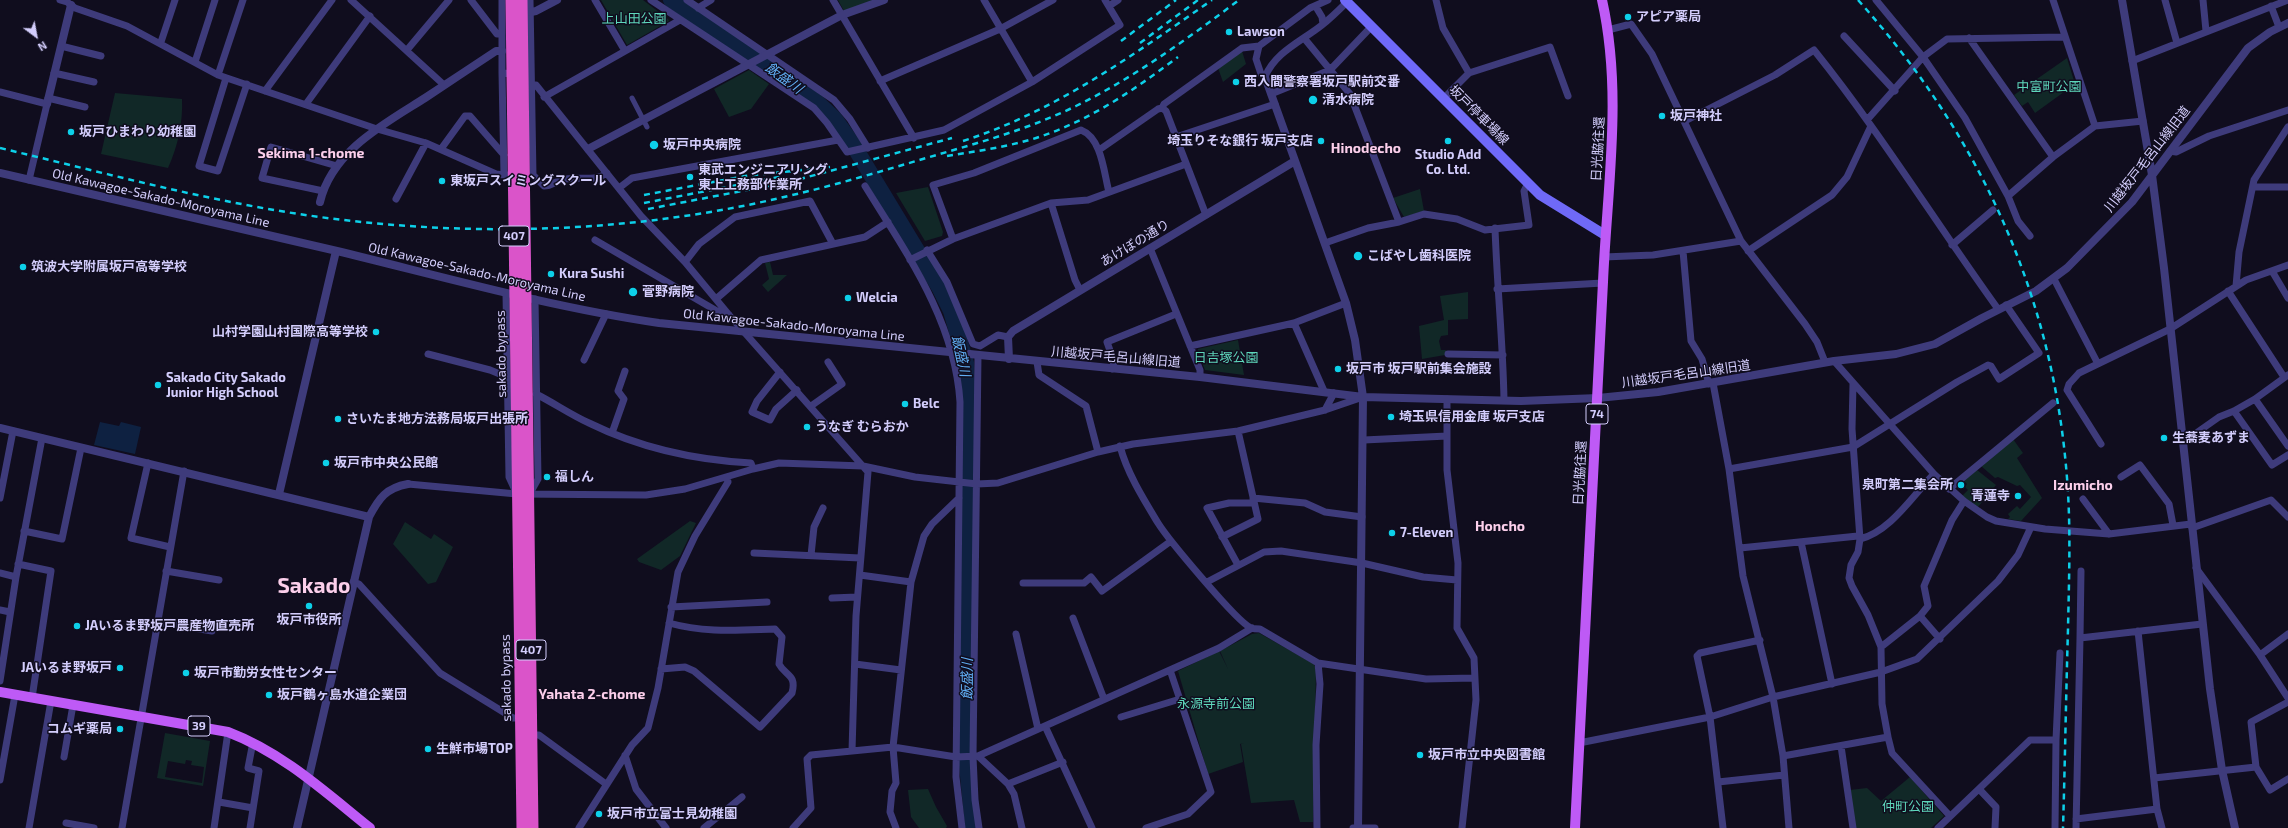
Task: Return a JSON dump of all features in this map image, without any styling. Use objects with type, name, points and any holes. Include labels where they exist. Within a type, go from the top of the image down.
[{"type":"highway","name":"sakado bypass","points":[[510,0],[522,828]]},
{"type":"highway","name":"sakado bypass","points":[[522,0],[533,828]]},
{"type":"main road","name":"日光脇往還","points":[[1575,828],[1598,398],[1602,283],[1613,123],[1613,91],[1608,30],[1602,0]]},
{"type":"main road","name":"坂戸停車場線","points":[[1346,1],[1528,183],[1554,205],[1605,235]]},
{"type":"main road","name":"39","points":[[0,692],[228,732],[253,742],[275,754],[370,828]]},
{"type":"street","points":[[60,0],[72,2]]},
{"type":"street","points":[[161,42],[175,0]]},
{"type":"street","points":[[195,62],[215,0]]},
{"type":"street","points":[[218,75],[243,0]]},
{"type":"street","points":[[265,90],[332,0]]},
{"type":"street","points":[[351,0],[444,85]]},
{"type":"street","points":[[407,50],[449,0]]},
{"type":"street","points":[[471,0],[497,34],[502,34]]},
{"type":"street","points":[[502,0],[504,175]]},
{"type":"street","points":[[530,0],[530,85],[533,175],[544,186],[550,186],[562,179],[600,178],[607,173]]},
{"type":"street","points":[[531,12],[557,0]]},
{"type":"street","points":[[595,0],[625,51]]},
{"type":"street","points":[[651,0],[814,108],[827,123],[847,152],[944,130],[1032,82],[1120,25],[1107,3],[1118,0]]},
{"type":"street","points":[[687,0],[834,100],[850,119],[866,148]]},
{"type":"street","points":[[698,8],[711,0]]},
{"type":"street","points":[[833,0],[914,138]]},
{"type":"street","points":[[588,149],[842,15],[884,0]]},
{"type":"street","points":[[984,0],[1032,82]]},
{"type":"street","points":[[880,81],[1000,29],[1053,0]]},
{"type":"street","points":[[1099,150],[1158,109],[1162,108],[1164,104],[1242,48],[1259,46],[1310,8],[1316,7],[1328,0]]},
{"type":"street","points":[[1436,0],[1443,28],[1469,73]]},
{"type":"street","points":[[1876,0],[1923,57],[1965,118],[2008,196],[2018,221],[2030,236]]},
{"type":"street","points":[[2053,0],[2064,37],[2095,126]]},
{"type":"street","points":[[2122,0],[2152,175],[2210,690],[2222,770],[2235,828]]},
{"type":"street","points":[[2165,0],[2177,43]]},
{"type":"street","points":[[2203,0],[2206,31]]},
{"type":"street","points":[[2132,61],[2288,0]]},
{"type":"street","points":[[1265,77],[1271,64],[1323,24],[1346,1]]},
{"type":"street","points":[[72,2],[75,8],[127,26],[161,42],[218,75],[377,129],[426,142],[496,174],[533,175]]},
{"type":"street","points":[[29,180],[72,2]]},
{"type":"street","points":[[2271,6],[2279,27]]},
{"type":"street","points":[[1316,7],[1322,17],[1323,24]]},
{"type":"street","points":[[306,104],[370,16]]},
{"type":"street","points":[[544,97],[680,20]]},
{"type":"street","name":"川越坂戸毛呂山線旧道","points":[[953,354],[1200,377],[1324,391],[1363,397],[1504,400],[1598,398],[1658,392],[1711,384],[1825,362],[1896,354],[1920,349],[1941,342],[2002,307],[2031,293],[2054,278],[2076,260],[2121,214],[2248,48],[2279,27],[2288,23]]},
{"type":"street","points":[[1608,30],[1631,24],[1652,54],[1720,200],[1741,241],[1805,324],[1817,342],[1825,362]]},
{"type":"street","points":[[1271,94],[1330,70],[1372,26]]},
{"type":"street","points":[[1844,36],[1895,91]]},
{"type":"street","points":[[1748,251],[1832,195],[1847,178],[1869,123],[1923,57],[1948,39],[2064,37]]},
{"type":"street","points":[[1304,38],[1350,94],[1400,222]]},
{"type":"street","points":[[1969,38],[2053,157]]},
{"type":"street","points":[[61,46],[101,56]]},
{"type":"street","points":[[1259,46],[1256,59],[1261,74],[1265,77],[1346,303],[1355,340],[1363,397],[1364,440],[1358,828]]},
{"type":"street","points":[[1444,98],[1469,73],[1550,47],[1568,96]]},
{"type":"street","points":[[1684,121],[1775,75],[1814,50],[1853,98],[1952,245],[2038,353],[1999,378],[1988,365],[1853,447],[1730,469]]},
{"type":"street","points":[[320,202],[323,191],[337,166],[355,146],[377,129],[496,51],[502,51]]},
{"type":"street","points":[[54,73],[94,82]]},
{"type":"street","points":[[502,73],[530,74]]},
{"type":"street","points":[[226,78],[199,166],[218,171],[247,84]]},
{"type":"street","points":[[530,85],[536,85],[544,97],[588,149],[641,216],[685,262],[729,315],[868,472],[857,597],[855,664],[852,691],[852,751]]},
{"type":"street","points":[[0,92],[85,107]]},
{"type":"street","points":[[632,98],[647,127]]},
{"type":"street","points":[[1176,137],[1275,104]]},
{"type":"street","points":[[1162,108],[1166,111],[1206,215]]},
{"type":"street","points":[[2170,151],[2176,152],[2209,136],[2288,110]]},
{"type":"street","points":[[440,149],[465,116],[470,116],[504,155]]},
{"type":"street","points":[[2008,196],[2053,157],[2095,126],[2143,121]]},
{"type":"street","points":[[2236,286],[2239,252],[2254,187],[2254,180],[2288,127]]},
{"type":"street","points":[[953,238],[933,184],[974,174],[1081,130],[1086,132],[1099,150],[1108,192]]},
{"type":"street","points":[[619,188],[632,178],[838,140]]},
{"type":"street","points":[[396,199],[426,142]]},
{"type":"street","points":[[323,191],[262,178],[271,147],[337,166]]},
{"type":"street","name":"あけぼの通り","points":[[1008,337],[1013,331],[1080,290],[1296,161]]},
{"type":"street","points":[[910,260],[926,250],[953,238],[1051,203],[1088,200],[1186,164]]},
{"type":"street","name":"Old Kawagoe-Sakado-Moroyama Line","points":[[0,173],[336,251],[506,293],[606,314],[658,323],[953,354]]},
{"type":"street","points":[[1325,243],[1368,228],[1400,222],[1418,215],[1430,214],[1457,219],[1486,230],[1529,225],[1524,191],[1528,183]]},
{"type":"street","points":[[865,186],[888,222],[932,298],[953,354],[959,382],[956,784],[962,828]]},
{"type":"street","points":[[2254,187],[2288,187]]},
{"type":"street","points":[[685,262],[699,244],[735,217],[810,201],[833,244]]},
{"type":"street","points":[[1051,203],[1074,280],[1080,290]]},
{"type":"street","points":[[1952,245],[1993,210]]},
{"type":"street","points":[[716,299],[761,260],[865,237],[888,222]]},
{"type":"street","points":[[1495,228],[1497,288],[1504,355],[1504,400]]},
{"type":"street","points":[[595,240],[722,314],[729,315]]},
{"type":"street","points":[[1604,257],[1684,251],[1741,241]]},
{"type":"street","points":[[1150,248],[1200,370],[1200,377]]},
{"type":"street","points":[[926,250],[947,282],[973,344],[980,346],[998,335],[1008,337],[1009,359]]},
{"type":"street","points":[[279,494],[336,251]]},
{"type":"street","points":[[1684,251],[1692,341],[1702,359],[1711,384],[1730,469],[1743,576],[1760,640],[1773,698],[1783,756],[1789,828]]},
{"type":"street","points":[[2101,444],[2067,390],[2068,384],[2078,373],[2097,362],[2170,329],[2246,280],[2288,265]]},
{"type":"street","points":[[2272,271],[2288,298]]},
{"type":"street","points":[[2054,278],[2097,362]]},
{"type":"street","points":[[1497,288],[1602,283]]},
{"type":"street","points":[[2182,440],[2192,436],[2219,416],[2234,411],[2255,399],[2286,376],[2228,291]]},
{"type":"street","points":[[506,293],[509,477],[517,494]]},
{"type":"street","points":[[529,494],[538,479],[535,299]]},
{"type":"street","points":[[1190,346],[1294,323],[1346,303]]},
{"type":"street","points":[[584,360],[606,314]]},
{"type":"street","points":[[1112,369],[1114,362],[1107,342],[1176,314]]},
{"type":"street","points":[[1294,323],[1324,391]]},
{"type":"street","points":[[428,354],[490,370],[507,377]]},
{"type":"street","points":[[1448,354],[1504,355]]},
{"type":"street","points":[[975,356],[977,484],[975,800],[979,828]]},
{"type":"street","points":[[1834,361],[1934,474],[1964,502],[1996,521],[2069,532],[2109,534],[2173,525],[2191,526],[2271,500],[2288,517]]},
{"type":"street","points":[[811,406],[842,384],[828,362]]},
{"type":"street","points":[[1037,362],[1039,376],[1086,406],[1098,452]]},
{"type":"street","points":[[612,433],[624,399],[618,391],[625,371]]},
{"type":"street","points":[[780,372],[757,401],[752,412],[770,420],[776,409],[796,390]]},
{"type":"street","points":[[1853,384],[1853,447],[1858,489],[1859,537],[1858,552],[1851,565],[1850,578],[1852,586],[1868,614],[1881,647],[1882,704],[1892,753],[1950,816]]},
{"type":"street","points":[[1325,410],[1334,393]]},
{"type":"street","points":[[536,394],[588,423],[612,433],[670,452],[698,457],[751,462],[753,469]]},
{"type":"street","points":[[297,828],[369,517],[385,493],[395,486],[408,484],[517,494],[646,495],[685,489],[779,463],[864,466],[915,477],[977,484],[998,482],[1120,446],[1238,431],[1325,410],[1363,397]]},
{"type":"street","points":[[1447,399],[1447,470],[1458,562],[1457,628],[1474,658],[1476,700],[1462,828]]},
{"type":"street","points":[[2255,399],[2288,446]]},
{"type":"street","points":[[1949,488],[2053,403]]},
{"type":"street","points":[[2234,411],[2272,465],[2288,455]]},
{"type":"street","points":[[0,428],[184,471],[369,517]]},
{"type":"street","points":[[0,498],[13,431]]},
{"type":"street","points":[[1222,537],[1258,519],[1238,431]]},
{"type":"street","points":[[1364,440],[1447,436]]},
{"type":"street","points":[[0,681],[3,646],[42,438]]},
{"type":"street","points":[[1120,446],[1141,493],[1171,541],[1242,621],[1252,628],[1260,629],[1318,663],[1360,671],[1426,679],[1474,678]]},
{"type":"street","points":[[24,531],[62,538],[81,448]]},
{"type":"street","points":[[148,463],[131,538],[170,547]]},
{"type":"street","points":[[2121,477],[2140,465],[2169,504],[2173,525]]},
{"type":"street","points":[[122,828],[140,716],[184,471]]},
{"type":"street","points":[[1740,548],[1859,537],[1875,534],[1886,525],[1934,474]]},
{"type":"street","points":[[579,828],[625,755],[648,728],[652,717],[678,572],[695,536],[728,482],[727,477]]},
{"type":"street","points":[[896,828],[890,812],[892,791],[896,783],[893,747],[911,582],[924,536],[932,524],[959,498]]},
{"type":"street","points":[[2083,499],[2109,534]]},
{"type":"street","points":[[1238,565],[1207,508],[1253,500],[1306,503],[1325,512],[1362,517]]},
{"type":"street","points":[[1881,647],[1920,616],[1929,604],[1924,586],[1926,579],[1952,520],[1964,502]]},
{"type":"street","points":[[811,555],[814,526],[823,508]]},
{"type":"street","points":[[1579,743],[1710,717],[1773,698],[1881,672],[1917,659],[1998,581],[2018,555],[2031,527]]},
{"type":"street","points":[[1023,583],[1084,582],[1091,577],[1102,591],[1171,541]]},
{"type":"street","points":[[1801,542],[1832,684]]},
{"type":"street","points":[[1207,582],[1264,552],[1281,551],[1362,563],[1423,577],[1458,580]]},
{"type":"street","points":[[754,553],[860,558]]},
{"type":"street","points":[[18,564],[51,571],[32,698]]},
{"type":"street","points":[[2196,567],[2260,655],[2288,698]]},
{"type":"street","points":[[166,571],[218,580]]},
{"type":"street","points":[[2076,828],[2081,571]]},
{"type":"street","points":[[0,573],[16,576]]},
{"type":"street","points":[[860,575],[911,582]]},
{"type":"street","points":[[353,582],[359,584],[440,673],[513,718],[521,718]]},
{"type":"street","points":[[832,598],[857,597]]},
{"type":"street","points":[[672,607],[767,602]]},
{"type":"street","points":[[0,610],[10,612]]},
{"type":"street","points":[[1920,616],[1940,638]]},
{"type":"street","points":[[1074,618],[1104,699]]},
{"type":"street","points":[[157,622],[212,631]]},
{"type":"street","points":[[661,669],[685,667],[694,671],[760,727],[792,693],[793,688],[792,678],[779,664],[782,637],[776,629],[721,631],[684,627],[669,623]]},
{"type":"street","points":[[2080,638],[2202,624]]},
{"type":"street","points":[[793,828],[811,808],[807,780],[808,756],[893,747],[956,757],[975,756],[1219,648],[1252,628]]},
{"type":"street","points":[[2138,631],[2157,809],[2162,828]]},
{"type":"street","points":[[1016,634],[1038,729]]},
{"type":"street","points":[[2260,655],[2288,634]]},
{"type":"street","points":[[1723,828],[1710,717],[1698,654],[1760,640]]},
{"type":"street","points":[[2055,828],[2056,740],[2060,653]]},
{"type":"street","points":[[1317,828],[1316,745],[1320,684],[1318,663]]},
{"type":"street","points":[[855,664],[901,670]]},
{"type":"street","points":[[1146,828],[1188,814],[1211,792],[1170,670]]},
{"type":"street","points":[[0,780],[15,695]]},
{"type":"street","points":[[1121,717],[1180,699]]},
{"type":"street","points":[[29,828],[51,701]]},
{"type":"street","points":[[2288,702],[2251,722],[2256,767],[2270,790],[2288,779]]},
{"type":"street","points":[[64,757],[73,705]]},
{"type":"street","points":[[1045,726],[1063,762],[1092,828]]},
{"type":"street","points":[[214,828],[228,732]]},
{"type":"street","points":[[532,735],[540,735],[606,784]]},
{"type":"street","points":[[1783,756],[1888,737]]},
{"type":"street","points":[[1938,828],[2030,740],[2056,740]]},
{"type":"street","points":[[250,828],[259,770],[248,768],[253,742]]},
{"type":"street","points":[[1841,746],[1853,828]]},
{"type":"street","points":[[625,755],[636,789],[666,828]]},
{"type":"street","points":[[975,756],[1008,784],[1014,794],[1022,828]]},
{"type":"street","points":[[1008,784],[1063,762]]},
{"type":"street","points":[[2154,778],[2256,767]]},
{"type":"street","points":[[1718,782],[1784,775]]},
{"type":"street","points":[[1979,789],[1996,807],[1995,828]]},
{"type":"street","points":[[704,828],[742,797]]},
{"type":"street","points":[[219,802],[252,808]]},
{"type":"street","points":[[2076,819],[2157,809]]},
{"type":"street","points":[[66,823],[81,822],[94,828]]},
{"type":"street","points":[[1353,828],[1375,828]]},
{"type":"green space","name":"上山田公園","points":[[601,0],[643,0],[669,21],[627,45]]},
{"type":"green space","points":[[838,0],[876,0],[844,11]]},
{"type":"green space","points":[[1242,51],[1246,64],[1223,82],[1218,68]]},
{"type":"green space","name":"中富町公園","points":[[2067,58],[2075,84],[2035,113],[2028,102],[2022,106],[2014,95]]},
{"type":"green space","points":[[749,70],[769,84],[751,109],[729,117],[714,89]]},
{"type":"green space","points":[[115,93],[182,99],[182,117],[179,134],[175,151],[168,168],[101,154]]},
{"type":"green space","points":[[928,187],[943,232],[942,236],[925,241],[896,193]]},
{"type":"green space","points":[[1420,189],[1424,211],[1404,217],[1393,198]]},
{"type":"green space","points":[[770,262],[773,275],[787,275],[768,292],[762,285],[769,279],[765,263]]},
{"type":"green space","points":[[1468,292],[1468,319],[1448,320],[1448,335],[1441,336],[1439,341],[1441,350],[1446,350],[1445,355],[1422,359],[1419,326],[1444,320],[1440,296]]},
{"type":"green space","name":"日𠮷塚公園","points":[[1238,340],[1244,375],[1205,370],[1198,349]]},
{"type":"green space","points":[[2013,439],[2023,453],[2017,458],[2042,498],[2021,521],[2008,519],[2010,517],[2008,514],[2017,506],[2020,509],[2031,497],[2020,485],[2017,486],[1998,477],[1995,478],[1981,466]]},
{"type":"green space","points":[[1977,470],[1996,485],[1978,507],[1962,496],[1968,490],[1965,487],[1967,484],[1963,480]]},
{"type":"green space","points":[[690,521],[696,523],[680,556],[661,570],[639,562],[637,559]]},
{"type":"green space","points":[[405,522],[431,539],[434,534],[453,547],[436,582],[428,584],[393,544]]},
{"type":"green space","name":"永源寺前公園","points":[[1259,633],[1314,664],[1316,670],[1313,822],[1300,822],[1294,800],[1251,803],[1241,744],[1244,743],[1240,744],[1243,762],[1208,774],[1178,671],[1219,651],[1228,669],[1220,651],[1252,634]]},
{"type":"green space","points":[[165,733],[210,741],[203,786],[157,778]],"holes":[[[186,760],[192,761],[191,765],[204,767],[202,783],[165,777],[168,761],[185,764]]]},
{"type":"green space","name":"仲町公園","points":[[1910,777],[1944,816],[1931,828],[1855,828],[1850,790],[1867,788],[1881,801]]},
{"type":"green space","points":[[928,789],[947,826],[946,828],[919,828],[911,817],[908,790]]},
{"type":"water","points":[[100,422],[119,426],[121,422],[141,427],[135,454],[94,445]]},
{"type":"waterway","name":"飯盛川","points":[[671,0],[794,85],[818,103],[835,119],[852,143],[939,287],[951,311],[966,363],[968,401],[967,765],[973,828]]},
{"type":"railway","points":[[1121,41],[1176,0]]},
{"type":"railway","points":[[1140,43],[1198,0]]},
{"type":"railway","points":[[963,141],[997,129],[1062,98],[1123,61],[1212,0]]},
{"type":"railway","points":[[0,148],[214,199],[344,220],[454,228],[510,229],[565,228],[620,224],[730,208],[784,197],[977,143],[1037,123],[1076,106],[1119,83],[1180,43],[1239,0]]},
{"type":"railway","points":[[1858,0],[1901,52],[1940,106],[1974,163],[2003,221],[2027,282],[2046,345],[2059,410],[2067,478],[2069,516],[2069,591],[2063,828]]},
{"type":"railway","points":[[947,156],[1014,144],[1056,131],[1093,114],[1110,104],[1178,57]]},
{"type":"railway","points":[[648,209],[789,182],[952,138]]},
{"type":"railway","points":[[644,195],[745,176],[830,167]]},
{"type":"railway","points":[[644,203],[784,176]]},
{"type":"place","name":"アピア薬局","points":[[1628,17]]},
{"type":"place","name":"Lawson","points":[[1229,32]]},
{"type":"place","name":"西入間警察署坂戸駅前交番","points":[[1236,82]]},
{"type":"place","name":"清水病院","points":[[1313,100]]},
{"type":"place","name":"坂戸神社","points":[[1662,116]]},
{"type":"place","name":"坂戸ひまわり幼稚園","points":[[71,132]]},
{"type":"place","name":"埼玉りそな銀行 坂戸支店","points":[[1321,141]]},
{"type":"place","name":"Studio Add Co. Ltd.","points":[[1448,141]]},
{"type":"place","name":"坂戸中央病院","points":[[654,145]]},
{"type":"place","name":"東武エンジニアリング 東上工務部作業所","points":[[690,177]]},
{"type":"place","name":"東坂戸スイミングスクール","points":[[442,181]]},
{"type":"place","name":"こばやし歯科医院","points":[[1358,256]]},
{"type":"place","name":"筑波大学附属坂戸高等学校","points":[[23,267]]},
{"type":"place","name":"Kura Sushi","points":[[551,274]]},
{"type":"place","name":"菅野病院","points":[[633,292]]},
{"type":"place","name":"Welcia","points":[[848,298]]},
{"type":"place","name":"山村学園山村国際高等学校","points":[[376,332]]},
{"type":"place","name":"坂戸市 坂戸駅前集会施設","points":[[1338,369]]},
{"type":"place","name":"Sakado City Sakado Junior High School","points":[[158,385]]},
{"type":"place","name":"Belc","points":[[905,404]]},
{"type":"place","name":"埼玉県信用金庫 坂戸支店","points":[[1391,417]]},
{"type":"place","name":"さいたま地方法務局坂戸出張所","points":[[338,419]]},
{"type":"place","name":"うなぎ むらおか","points":[[807,427]]},
{"type":"place","name":"生蕎麦あずま","points":[[2164,438]]},
{"type":"place","name":"坂戸市中央公民館","points":[[326,463]]},
{"type":"place","name":"福しん","points":[[547,477]]},
{"type":"place","name":"泉町第二集会所","points":[[1961,485]]},
{"type":"place","name":"青蓮寺","points":[[2018,496]]},
{"type":"place","name":"7-Eleven","points":[[1392,533]]},
{"type":"place","name":"坂戸市役所","points":[[309,606]]},
{"type":"place","name":"JAいるま野坂戸農産物直売所","points":[[77,626]]},
{"type":"place","name":"JAいるま野坂戸","points":[[120,668]]},
{"type":"place","name":"坂戸市勤労女性センター","points":[[186,673]]},
{"type":"place","name":"坂戸鶴ヶ島水道企業団","points":[[269,695]]},
{"type":"place","name":"コムギ薬局","points":[[120,729]]},
{"type":"place","name":"生鮮市場TOP","points":[[428,749]]},
{"type":"place","name":"坂戸市立中央図書館","points":[[1420,755]]},
{"type":"place","name":"坂戸市立富士見幼稚園","points":[[599,814]]},
{"type":"district","name":"Hinodecho","points":[[1366,148]]},
{"type":"district","name":"Sekima 1-chome","points":[[311,153]]},
{"type":"district","name":"Izumicho","points":[[2083,485]]},
{"type":"district","name":"Honcho","points":[[1500,526]]},
{"type":"district","name":"Sakado","points":[[314,586]]},
{"type":"district","name":"Yahata 2-chome","points":[[592,694]]}]
